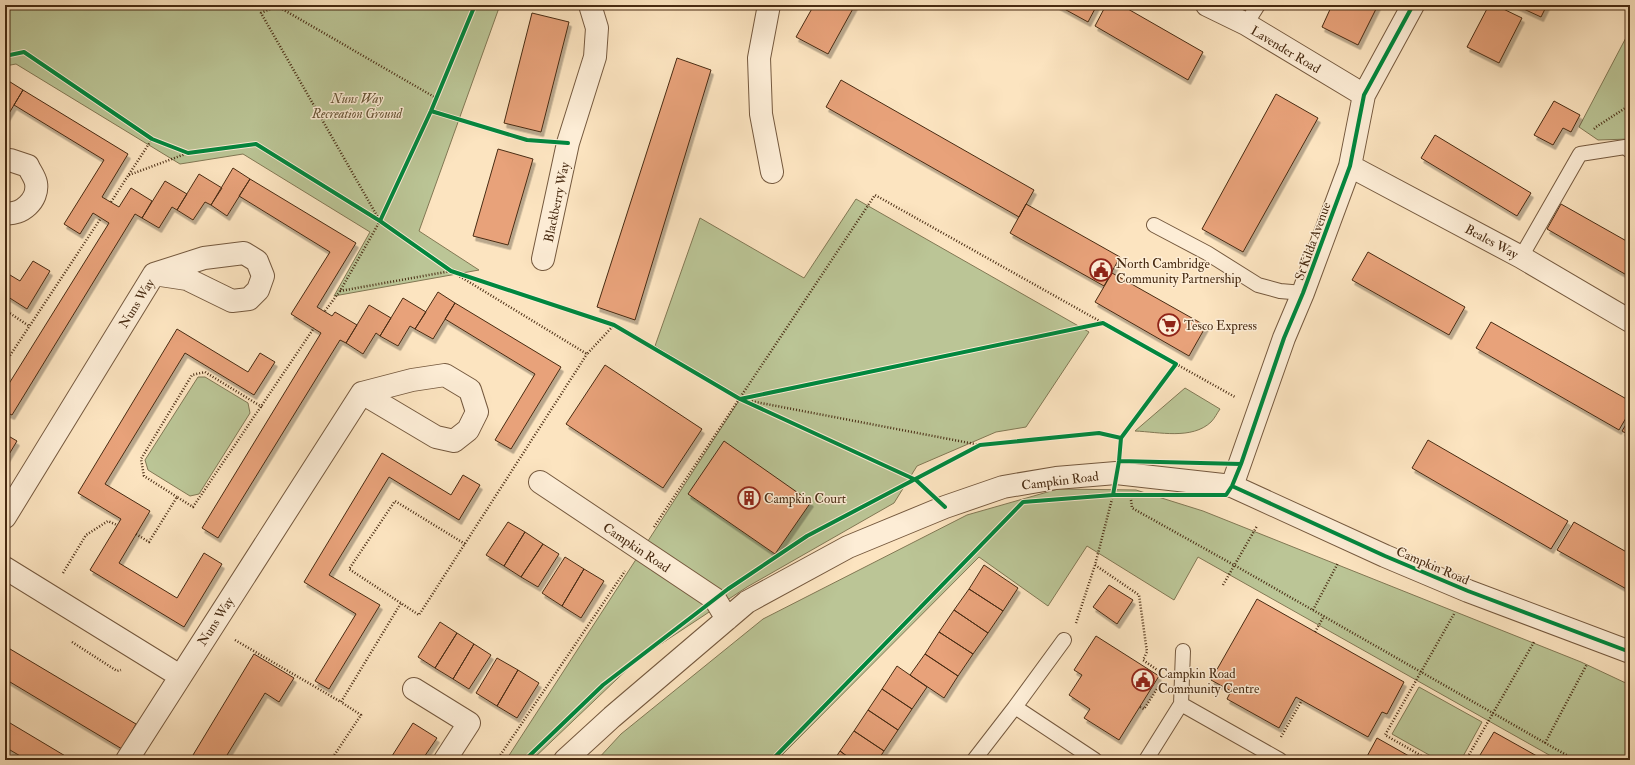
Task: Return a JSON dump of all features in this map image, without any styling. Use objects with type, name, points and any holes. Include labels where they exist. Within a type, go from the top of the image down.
[{"type":"street","name":"Blackberry Way","points":[[543,260],[568,143],[595,57],[597,28],[590,5]]},
{"type":"street","points":[[769,5],[759,58],[762,114],[772,172]]},
{"type":"street","name":"Lavender Road","points":[[1207,5],[1246,24],[1364,95]]},
{"type":"street","name":"St Kilda Avenue","points":[[1232,486],[1284,338],[1303,293],[1350,166],[1364,95],[1413,5]]},
{"type":"street","points":[[5,161],[10,160],[28,166],[36,183],[36,194],[28,206],[16,213],[5,213]]},
{"type":"street","name":"Beales Way","points":[[1350,166],[1521,257],[1630,321]]},
{"type":"street","name":"Nuns Way","points":[[5,516],[154,274]]},
{"type":"street","points":[[446,375],[470,390],[477,412],[468,430],[454,441],[436,437],[362,393],[412,380],[446,375]]},
{"type":"street","name":"Nuns Way","points":[[127,760],[362,393]]},
{"type":"street","name":"Campkin Road","points":[[565,760],[612,717],[747,602],[848,546],[945,506],[1003,487],[1056,478],[1116,473],[1232,486],[1468,591],[1630,652]]},
{"type":"street","name":"Campkin Road","points":[[540,482],[715,599],[727,619]]},
{"type":"street","points":[[5,568],[180,676]]},
{"type":"street","points":[[414,689],[469,723],[445,760]]},
{"type":"lane","points":[[1246,24],[1258,5]]},
{"type":"lane","points":[[1521,257],[1580,154],[1625,147],[1630,151]]},
{"type":"lane","points":[[1154,225],[1207,253],[1258,285],[1280,291],[1303,293]]},
{"type":"lane","points":[[974,760],[1064,640]]},
{"type":"lane","points":[[1146,760],[1181,704],[1183,651]]},
{"type":"lane","points":[[1181,704],[1276,757]]},
{"type":"lane","points":[[1015,707],[1095,760]]},
{"type":"path","points":[[380,221],[261,13],[278,5],[436,98]]},
{"type":"path","points":[[433,104],[439,90]]},
{"type":"path","points":[[145,134],[159,142]]},
{"type":"path","points":[[111,202],[152,139]]},
{"type":"path","points":[[181,150],[188,153]]},
{"type":"path","points":[[129,175],[188,153],[195,152]]},
{"type":"path","points":[[497,760],[875,195],[1109,327]]},
{"type":"path","points":[[367,213],[387,226]]},
{"type":"path","points":[[325,311],[340,291],[383,214]]},
{"type":"path","points":[[5,363],[101,218]]},
{"type":"path","points":[[445,267],[587,354]]},
{"type":"path","points":[[340,291],[451,271],[473,279]]},
{"type":"path","points":[[5,310],[30,326]]},
{"type":"path","points":[[606,322],[620,328]]},
{"type":"path","points":[[1095,325],[1103,323]]},
{"type":"path","points":[[465,544],[395,501],[349,569],[419,615],[465,544],[587,354],[614,325]]},
{"type":"path","points":[[262,407],[205,372],[192,375],[141,459],[144,476],[193,507],[262,407],[314,328]]},
{"type":"path","points":[[1169,360],[1234,396],[1260,408]]},
{"type":"path","points":[[1172,370],[1176,364]]},
{"type":"path","points":[[734,395],[761,408]]},
{"type":"path","points":[[740,398],[756,395]]},
{"type":"path","points":[[740,398],[980,445],[988,444]]},
{"type":"path","points":[[974,448],[980,445]]},
{"type":"path","points":[[1064,640],[1076,624],[1095,565],[1113,495]]},
{"type":"path","points":[[1105,496],[1119,495]]},
{"type":"path","points":[[1131,495],[1132,508],[1234,564],[1575,760]]},
{"type":"path","points":[[136,534],[149,542],[178,497]]},
{"type":"path","points":[[1223,585],[1270,503]]},
{"type":"path","points":[[49,595],[86,535],[108,521],[117,525]]},
{"type":"path","points":[[1313,610],[1351,540]]},
{"type":"path","points":[[1095,565],[1138,595],[1148,652],[1142,660],[1166,676]]},
{"type":"path","points":[[1429,760],[1385,735],[1468,591]]},
{"type":"path","points":[[341,702],[401,603]]},
{"type":"path","points":[[1315,632],[1324,616]]},
{"type":"path","points":[[1466,760],[1546,621]]},
{"type":"path","points":[[212,627],[361,715],[331,760]]},
{"type":"path","points":[[66,639],[117,671],[122,670]]},
{"type":"path","points":[[1545,743],[1600,641]]},
{"type":"path","points":[[1140,707],[1144,709],[1162,681]]},
{"type":"path","points":[[1276,757],[1302,700]]},
{"type":"green space","name":"Nuns Way Recreation Ground","points":[[5,5],[500,5],[419,231],[479,270],[334,296],[370,232],[243,154],[180,164],[16,64],[5,66]]},
{"type":"green space","points":[[1630,30],[1630,139],[1598,140],[1579,127]]},
{"type":"green space","points":[[856,199],[1089,332],[1026,427],[996,432],[917,466],[894,503],[747,587],[638,659],[532,760],[506,760],[740,399],[655,346],[700,218],[804,278]]},
{"type":"green space","points":[[198,377],[205,377],[248,403],[250,413],[199,494],[190,496],[148,470],[145,460]]},
{"type":"green space","points":[[1185,388],[1220,409],[1211,422],[1203,428],[1185,433],[1175,434],[1135,431]]},
{"type":"green space","points":[[1058,489],[1136,490],[1203,511],[1581,662],[1630,685],[1630,760],[1558,760],[1198,557],[1174,600],[1087,546],[1048,606],[979,557],[777,760],[597,760],[621,734],[763,619],[967,515]]},
{"type":"green space","points":[[1419,687],[1482,722],[1461,760],[1438,760],[1392,734]]},
{"type":"building","points":[[814,5],[855,5],[828,54],[796,37]]},
{"type":"building","points":[[1057,5],[1097,5],[1088,22]]},
{"type":"building","points":[[1106,5],[1121,5],[1203,52],[1188,80],[1095,26]]},
{"type":"building","points":[[1332,5],[1378,5],[1358,45],[1322,27]]},
{"type":"building","points":[[1489,5],[1495,5],[1522,18],[1499,63],[1467,47]]},
{"type":"building","points":[[1515,5],[1547,5],[1541,17]]},
{"type":"building","points":[[532,13],[569,22],[541,132],[504,123]]},
{"type":"building","points":[[677,58],[711,70],[635,320],[597,307]]},
{"type":"building","points":[[7,80],[23,90],[5,120],[5,83]]},
{"type":"building","points":[[841,80],[1034,190],[1019,217],[826,107]]},
{"type":"building","points":[[23,90],[128,154],[102,197],[119,207],[131,188],[152,201],[142,218],[135,214],[12,415],[5,412],[5,390],[109,223],[93,213],[80,234],[64,224],[104,160],[14,105]]},
{"type":"building","points":[[1276,94],[1318,118],[1243,252],[1202,229]]},
{"type":"building","points":[[1554,101],[1580,115],[1571,132],[1563,128],[1553,145],[1534,135]]},
{"type":"building","points":[[1435,135],[1531,193],[1517,216],[1421,158]]},
{"type":"building","points":[[498,149],[533,159],[508,245],[473,236]]},
{"type":"building","points":[[233,168],[250,179],[227,216],[211,205]]},
{"type":"building","points":[[199,174],[222,188],[211,205],[205,202],[193,220],[177,210]]},
{"type":"building","points":[[250,179],[356,243],[317,307],[332,316],[335,312],[357,325],[346,343],[340,340],[218,538],[202,528],[321,333],[291,314],[330,252],[239,196]]},
{"type":"building","points":[[165,181],[187,194],[177,210],[172,207],[159,228],[142,218]]},
{"type":"building","points":[[1026,204],[1120,257],[1104,286],[1010,233]]},
{"type":"building","points":[[1561,204],[1630,243],[1630,277],[1547,229]]},
{"type":"building","points":[[1368,252],[1465,307],[1449,335],[1352,280]]},
{"type":"building","points":[[33,261],[50,271],[27,309],[5,295],[5,272],[20,281]]},
{"type":"building","points":[[1112,273],[1206,326],[1189,356],[1095,302]]},
{"type":"building","points":[[438,292],[455,303],[433,339],[415,329]]},
{"type":"building","points":[[403,298],[426,312],[415,329],[410,326],[398,346],[380,336]]},
{"type":"building","points":[[455,303],[561,367],[511,449],[495,440],[535,374],[445,319]]},
{"type":"building","points":[[369,305],[391,318],[380,336],[376,333],[363,354],[346,343]]},
{"type":"building","points":[[1491,322],[1630,401],[1630,411],[1619,430],[1476,348]]},
{"type":"building","points":[[177,329],[248,372],[260,353],[275,362],[254,395],[185,353],[105,484],[150,511],[119,563],[177,598],[204,553],[222,564],[184,627],[90,570],[121,519],[78,493]]},
{"type":"building","points":[[605,365],[702,429],[663,488],[566,424]]},
{"type":"building","points":[[1630,418],[1630,436],[1622,431]]},
{"type":"building","points":[[5,434],[17,441],[5,461]]},
{"type":"building","points":[[1428,440],[1568,521],[1551,549],[1412,468]]},
{"type":"building","name":"Campkin Court","points":[[724,441],[811,502],[775,554],[688,494]]},
{"type":"building","points":[[382,453],[451,495],[463,475],[480,485],[459,520],[389,477],[329,575],[380,605],[329,689],[315,681],[356,614],[304,582]]},
{"type":"building","points":[[508,522],[525,532],[504,566],[486,555]]},
{"type":"building","points":[[1574,522],[1630,554],[1630,591],[1557,550]]},
{"type":"building","points":[[525,532],[543,544],[521,577],[504,566]]},
{"type":"building","points":[[543,544],[559,554],[538,587],[521,577]]},
{"type":"building","points":[[565,557],[584,569],[562,606],[542,593]]},
{"type":"building","points":[[984,565],[1018,588],[1003,611],[969,589]]},
{"type":"building","points":[[584,569],[604,581],[581,618],[562,606]]},
{"type":"building","points":[[1109,585],[1133,600],[1117,624],[1093,607]]},
{"type":"building","points":[[969,589],[1003,611],[988,633],[954,610]]},
{"type":"building","points":[[1257,599],[1404,682],[1387,714],[1382,712],[1368,737],[1296,697],[1279,728],[1227,699],[1231,691],[1211,680]]},
{"type":"building","points":[[954,610],[988,633],[973,654],[939,632]]},
{"type":"building","points":[[440,622],[457,633],[435,668],[418,657]]},
{"type":"building","points":[[939,632],[973,654],[958,676],[925,654]]},
{"type":"building","points":[[457,633],[474,644],[453,679],[435,668]]},
{"type":"building","points":[[1096,636],[1159,676],[1119,740],[1084,718],[1090,709],[1069,695],[1082,675],[1074,670]]},
{"type":"building","points":[[474,644],[491,655],[469,689],[453,679]]},
{"type":"building","points":[[5,646],[136,724],[122,749],[5,679]]},
{"type":"building","points":[[254,654],[294,678],[279,702],[265,693],[224,760],[190,760]]},
{"type":"building","points":[[925,654],[958,676],[944,698],[910,675]]},
{"type":"building","points":[[497,658],[518,670],[497,706],[476,693]]},
{"type":"building","points":[[897,666],[927,687],[912,709],[882,689]]},
{"type":"building","points":[[518,670],[539,683],[517,718],[497,706]]},
{"type":"building","points":[[882,689],[912,709],[898,730],[868,710]]},
{"type":"building","points":[[868,710],[898,730],[884,751],[854,731]]},
{"type":"building","points":[[5,720],[72,760],[27,760],[5,747]]},
{"type":"building","points":[[413,723],[437,738],[422,760],[398,760],[392,756]]},
{"type":"building","points":[[854,731],[884,751],[878,760],[852,760],[840,751]]},
{"type":"building","points":[[1494,732],[1544,760],[1477,760]]},
{"type":"building","points":[[1377,738],[1393,747],[1416,760],[1365,760]]},
{"type":"building","points":[[840,751],[852,760],[834,760]]},
{"type":"cycle path","points":[[380,221],[431,111],[475,5]]},
{"type":"cycle path","points":[[772,760],[1023,502],[1113,495],[1226,495],[1232,486],[1241,464],[1284,338],[1303,293],[1350,166],[1364,95],[1413,5]]},
{"type":"cycle path","points":[[5,56],[24,52],[152,139],[188,153],[256,144],[380,221],[451,271],[614,325],[740,399],[1103,323],[1176,364],[1121,438],[1119,461],[1113,495]]},
{"type":"cycle path","points":[[431,111],[527,140],[568,143]]},
{"type":"cycle path","points":[[740,399],[916,480],[945,507]]},
{"type":"cycle path","points":[[525,760],[603,685],[728,589],[807,536],[980,445],[1099,433],[1121,438]]},
{"type":"cycle path","points":[[1119,461],[1241,464]]},
{"type":"cycle path","points":[[1232,486],[1385,556],[1468,591],[1630,652]]},
{"type":"place","name":"North Cambridge Community Partnership","points":[[1101,270]]},
{"type":"place","name":"Tesco Express","points":[[1169,325]]},
{"type":"place","name":"Campkin Court","points":[[749,498]]},
{"type":"place","name":"Campkin Road Community Centre","points":[[1143,680]]}]
